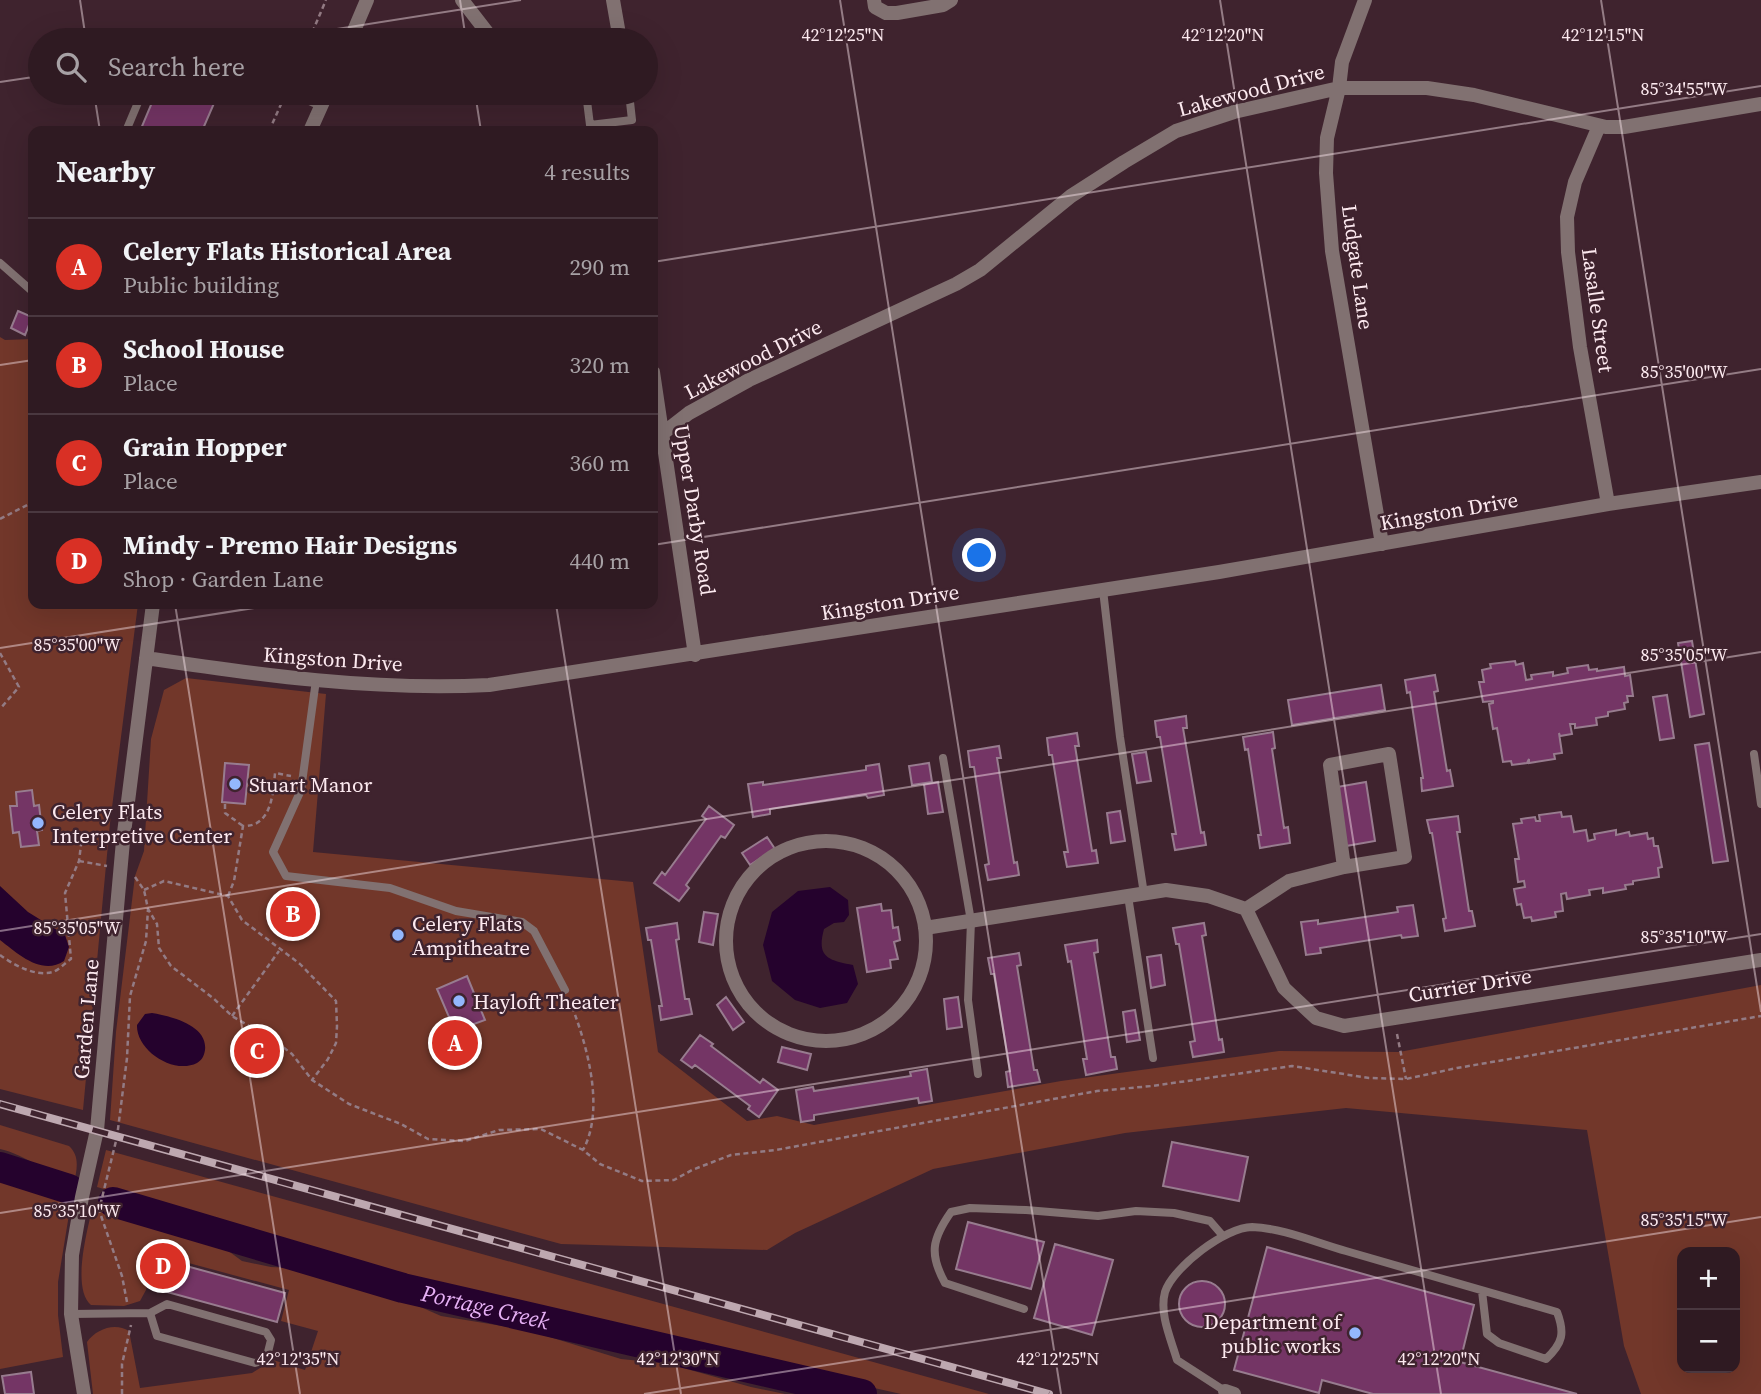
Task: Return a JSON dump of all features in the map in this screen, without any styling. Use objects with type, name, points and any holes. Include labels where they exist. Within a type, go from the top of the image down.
[{"type":"street","points":[[355,28],[367,0]]},
{"type":"street","points":[[462,0],[484,28]]},
{"type":"street","points":[[613,0],[618,28]]},
{"type":"street","points":[[874,0],[875,7],[886,13],[943,5],[951,0]]},
{"type":"street","name":"Ludgate Lane","points":[[1365,0],[1345,53],[1327,138],[1328,215],[1382,544]]},
{"type":"street","name":"Lakewood Drive","points":[[662,434],[725,392],[968,277],[1001,254],[1071,196],[1161,138],[1201,121],[1339,88],[1427,88],[1474,95],[1599,126],[1624,127],[1761,104]]},
{"type":"street","points":[[312,126],[321,105]]},
{"type":"street","name":"Lasalle Street","points":[[1599,126],[1576,181],[1567,216],[1568,252],[1580,348],[1608,504]]},
{"type":"street","name":"Upper Darby Road","points":[[658,406],[695,654]]},
{"type":"street","name":"Kingston Drive","points":[[146,658],[274,677],[439,687],[489,685],[1103,590],[1608,504],[1761,482]]},
{"type":"street","name":"Garden Lane","points":[[84,1394],[71,1314],[72,1255],[97,1130],[123,841],[152,609]]},
{"type":"street","points":[[925,928],[1166,890],[1198,895],[1246,909],[1289,881],[1344,867],[1405,857],[1389,754],[1330,765],[1344,867]]},
{"type":"street","points":[[814,840],[847,842],[878,854],[903,876],[920,904],[925,928],[927,936],[923,969],[909,999],[886,1023],[856,1038],[823,1042],[790,1036],[758,1015],[740,993],[728,962],[726,929],[735,897],[741,888],[755,869],[782,850],[814,840]]},
{"type":"street","name":"Currier Drive","points":[[1246,909],[1283,988],[1316,1018],[1344,1026],[1761,960]]},
{"type":"lane","points":[[128,126],[137,105]]},
{"type":"lane","points":[[588,105],[590,125],[632,120],[630,105]]},
{"type":"lane","points":[[0,264],[28,288]]},
{"type":"lane","points":[[1103,590],[1120,737],[1144,894]]},
{"type":"lane","points":[[316,680],[301,790],[273,852],[286,876],[390,888],[456,911],[522,922],[534,931],[565,990]]},
{"type":"lane","points":[[1754,754],[1761,804]]},
{"type":"lane","points":[[943,758],[971,921],[968,1000],[978,1074]]},
{"type":"lane","points":[[1128,896],[1153,1058]]},
{"type":"lane","points":[[1024,1309],[946,1283],[935,1265],[934,1244],[941,1226],[951,1212],[970,1208],[1026,1209],[1098,1216],[1136,1211],[1174,1213],[1210,1221],[1223,1236]]},
{"type":"lane","points":[[1229,1393],[1177,1360],[1164,1315],[1165,1293],[1173,1276],[1203,1249],[1223,1236],[1250,1227],[1279,1232],[1557,1312],[1563,1329],[1556,1350],[1546,1359],[1499,1343],[1487,1334],[1482,1291]]},
{"type":"lane","points":[[71,1314],[150,1313],[167,1304],[266,1332],[271,1340],[266,1360],[255,1363],[157,1336],[150,1313]]},
{"type":"path","points":[[314,28],[326,0]]},
{"type":"path","points":[[272,126],[282,105]]},
{"type":"path","points":[[0,519],[28,505]]},
{"type":"path","points":[[0,653],[19,687],[0,709]]},
{"type":"path","points":[[225,804],[225,813],[243,826],[251,826],[264,819],[272,799],[275,773],[302,778]]},
{"type":"path","points":[[228,895],[234,881],[243,826]]},
{"type":"path","points":[[0,956],[35,972],[54,972],[71,959],[65,892],[79,861],[82,836]]},
{"type":"path","points":[[144,890],[164,881],[228,895],[242,920],[300,964],[335,1001],[335,1043],[328,1059],[312,1080]]},
{"type":"path","points":[[122,1394],[122,1364],[132,1322],[122,1276],[99,1210],[117,1137],[127,1058],[130,996],[146,941],[148,909],[156,924],[159,948],[171,966],[232,1016],[292,1054],[312,1080],[349,1104],[401,1124],[428,1139],[465,1141],[499,1130],[541,1129],[583,1150],[600,1164],[642,1181],[674,1180],[731,1155],[776,1150],[1097,1091],[1292,1066],[1369,1078],[1406,1079],[1761,1016]]},
{"type":"path","points":[[232,1016],[280,950]]},
{"type":"path","points":[[565,990],[578,1021],[589,1064],[594,1111],[589,1139],[583,1150]]},
{"type":"path","points":[[1394,1018],[1406,1079]]},
{"type":"shaded area","points":[[0,337],[5,340],[28,339],[28,609],[137,609],[110,823],[83,1110],[0,1089]]},
{"type":"shaded area","points":[[186,678],[326,694],[313,852],[633,882],[658,1052],[747,1121],[777,1116],[814,1125],[1061,1081],[1279,1051],[1399,1052],[1761,985],[1761,1394],[1641,1394],[1624,1346],[1587,1130],[1346,1108],[1125,1133],[933,1169],[795,1233],[767,1250],[561,1244],[110,1120],[116,1032],[135,876],[144,851],[151,739],[164,690]]},
{"type":"shaded area","points":[[0,886],[28,912],[65,935],[69,947],[64,961],[56,965],[39,965],[22,957],[0,940]]},
{"type":"shaded area","points":[[830,887],[848,900],[849,915],[844,922],[834,923],[824,929],[823,952],[831,959],[853,965],[858,984],[847,1003],[820,1008],[795,1000],[772,981],[763,945],[772,912],[798,891]]},
{"type":"shaded area","points":[[152,1013],[186,1023],[201,1034],[205,1050],[200,1061],[187,1066],[177,1066],[149,1051],[138,1034],[137,1025],[145,1014]]},
{"type":"shaded area","points":[[0,1125],[69,1146],[76,1158],[74,1183],[0,1149]]},
{"type":"shaded area","points":[[106,1150],[989,1394],[901,1394],[451,1293],[97,1187]]},
{"type":"shaded area","points":[[0,1172],[72,1196],[58,1282],[58,1315],[63,1357],[0,1369]]},
{"type":"shaded area","points":[[93,1205],[204,1239],[223,1247],[242,1261],[328,1273],[398,1297],[441,1316],[527,1330],[621,1359],[669,1364],[785,1394],[93,1394],[87,1342],[106,1328],[118,1327],[129,1331],[140,1388],[252,1373],[273,1360],[305,1370],[318,1331],[281,1321],[289,1290],[155,1254],[146,1290],[140,1301],[124,1306],[91,1305],[85,1297],[82,1272]]},
{"type":"building","points":[[151,105],[213,105],[204,126],[142,126]]},
{"type":"building","points":[[18,311],[28,315],[25,335],[11,328]]},
{"type":"building","points":[[1692,641],[1704,714],[1690,717],[1678,643]]},
{"type":"building","points":[[1515,661],[1516,665],[1523,663],[1526,680],[1532,679],[1531,675],[1553,672],[1553,676],[1568,673],[1567,668],[1588,665],[1589,670],[1597,671],[1624,667],[1625,676],[1630,675],[1633,696],[1627,696],[1625,709],[1608,712],[1608,716],[1596,718],[1597,725],[1575,728],[1575,724],[1570,724],[1572,734],[1560,736],[1559,733],[1562,753],[1554,754],[1555,759],[1529,763],[1529,759],[1527,763],[1512,765],[1511,761],[1503,762],[1497,728],[1493,729],[1489,704],[1493,701],[1483,702],[1479,682],[1484,682],[1482,670],[1491,668],[1490,664]]},
{"type":"building","points":[[1435,675],[1438,691],[1434,692],[1447,771],[1450,770],[1453,786],[1422,791],[1423,778],[1410,692],[1407,693],[1405,680]]},
{"type":"building","points":[[1381,685],[1385,710],[1292,725],[1288,700]]},
{"type":"building","points":[[1667,695],[1674,738],[1660,740],[1653,697]]},
{"type":"building","points":[[1186,716],[1187,728],[1183,728],[1201,833],[1204,832],[1206,845],[1175,850],[1172,834],[1176,834],[1155,721]]},
{"type":"building","points":[[1273,732],[1275,748],[1272,749],[1284,828],[1288,827],[1290,843],[1260,848],[1258,835],[1261,835],[1248,749],[1245,750],[1243,737]]},
{"type":"building","points":[[1077,733],[1079,746],[1075,746],[1092,851],[1096,850],[1098,863],[1067,867],[1064,852],[1068,852],[1047,738]]},
{"type":"building","points":[[1709,743],[1728,861],[1713,863],[1695,745]]},
{"type":"building","points":[[999,746],[1001,758],[997,758],[1014,863],[1017,862],[1019,875],[988,880],[985,865],[989,864],[974,767],[970,767],[968,751]]},
{"type":"building","points":[[1146,752],[1151,781],[1137,783],[1132,754]]},
{"type":"building","name":"Stuart Manor","points":[[225,763],[249,765],[245,804],[222,802]]},
{"type":"building","points":[[929,763],[932,782],[912,785],[909,766]]},
{"type":"building","points":[[879,764],[884,795],[868,798],[866,795],[770,809],[770,814],[753,817],[748,784],[763,782],[763,785],[866,770],[866,766]]},
{"type":"building","points":[[938,782],[943,812],[928,814],[924,784]]},
{"type":"building","points":[[1366,782],[1375,841],[1346,846],[1337,787]]},
{"type":"building","points":[[32,790],[34,806],[39,805],[42,830],[37,831],[39,845],[21,847],[19,832],[13,833],[10,806],[17,806],[16,792]]},
{"type":"building","points":[[709,806],[734,825],[725,838],[721,836],[686,885],[689,888],[679,901],[654,883],[662,872],[665,875],[706,819],[702,816]]},
{"type":"building","points":[[1120,811],[1125,841],[1111,843],[1107,813]]},
{"type":"building","points":[[1561,812],[1562,817],[1571,816],[1574,832],[1586,830],[1588,841],[1595,839],[1594,834],[1616,830],[1616,835],[1629,832],[1630,836],[1647,833],[1648,839],[1653,838],[1654,846],[1658,846],[1662,867],[1658,868],[1659,877],[1633,881],[1633,884],[1625,885],[1626,889],[1603,893],[1603,888],[1589,890],[1590,895],[1567,899],[1566,893],[1561,894],[1563,911],[1555,912],[1556,917],[1532,921],[1531,917],[1524,918],[1521,904],[1517,905],[1514,889],[1525,887],[1524,881],[1518,882],[1515,859],[1519,859],[1513,824],[1522,823],[1521,819],[1535,817],[1536,821],[1540,821],[1539,815]]},
{"type":"building","points":[[1458,816],[1460,832],[1457,832],[1469,911],[1472,911],[1475,926],[1445,931],[1443,919],[1446,918],[1432,833],[1427,820]]},
{"type":"building","points":[[767,837],[775,849],[750,865],[742,853]]},
{"type":"building","points":[[294,897],[308,908],[292,931],[277,921]]},
{"type":"building","points":[[881,904],[882,911],[891,910],[893,928],[898,927],[900,940],[894,942],[898,959],[890,960],[891,968],[867,972],[857,908]]},
{"type":"building","points":[[1413,905],[1418,936],[1402,938],[1401,935],[1320,948],[1321,953],[1306,955],[1301,922],[1318,920],[1318,924],[1398,912],[1397,907]]},
{"type":"building","points":[[704,912],[718,914],[713,945],[699,942]]},
{"type":"building","points":[[677,923],[679,939],[676,940],[685,999],[689,999],[692,1014],[661,1020],[659,1006],[662,1006],[651,940],[648,940],[646,928]]},
{"type":"building","points":[[1204,923],[1206,935],[1202,936],[1219,1040],[1222,1039],[1224,1052],[1193,1057],[1190,1042],[1195,1041],[1179,944],[1176,944],[1173,928]]},
{"type":"building","points":[[1097,940],[1098,952],[1094,953],[1111,1057],[1115,1057],[1117,1069],[1086,1075],[1083,1059],[1087,1059],[1071,961],[1068,962],[1065,945]]},
{"type":"building","points":[[1019,953],[1021,965],[1017,966],[1034,1070],[1037,1070],[1040,1082],[1008,1087],[1006,1072],[1010,1071],[994,974],[991,974],[988,958]]},
{"type":"building","points":[[1161,955],[1165,985],[1151,988],[1147,957]]},
{"type":"building","name":"Hayloft Theater","points":[[467,976],[485,1020],[455,1031],[437,989]]},
{"type":"building","points":[[726,997],[744,1022],[733,1030],[717,1005]]},
{"type":"building","points":[[958,997],[962,1027],[947,1029],[944,999]]},
{"type":"building","points":[[1135,1010],[1140,1040],[1127,1042],[1123,1012]]},
{"type":"building","points":[[247,1031],[278,1045],[268,1070],[236,1056]]},
{"type":"building","points":[[700,1035],[760,1083],[763,1079],[778,1090],[759,1117],[748,1109],[750,1106],[695,1065],[692,1068],[681,1060]]},
{"type":"building","points":[[782,1047],[811,1054],[807,1070],[778,1062]]},
{"type":"building","points":[[927,1069],[932,1101],[919,1103],[918,1098],[814,1115],[814,1120],[801,1122],[796,1090],[813,1087],[814,1091],[911,1076],[910,1072]]},
{"type":"building","points":[[1172,1142],[1248,1157],[1239,1201],[1163,1186]]},
{"type":"building","points":[[968,1222],[1044,1242],[1031,1289],[956,1269]]},
{"type":"building","points":[[1055,1244],[1113,1260],[1092,1335],[1034,1318]]},
{"type":"building","name":"Department of public works","points":[[1267,1247],[1474,1305],[1460,1362],[1577,1394],[1373,1394],[1322,1380],[1319,1393],[1234,1370]]},
{"type":"building","points":[[157,1258],[285,1293],[277,1322],[149,1287]]},
{"type":"building","points":[[1202,1281],[1218,1288],[1225,1304],[1218,1320],[1202,1327],[1186,1320],[1179,1304],[1186,1288]]},
{"type":"building","points":[[31,1372],[34,1394],[5,1394],[2,1376]]},
{"type":"waterway","name":"Portage Creek","points":[[0,1167],[69,1189]]},
{"type":"waterway","name":"Portage Creek","points":[[113,1202],[403,1288],[862,1394]]},
{"type":"railway","points":[[0,1104],[1049,1394]]},
{"type":"place","name":"Stuart Manor","points":[[235,784]]},
{"type":"place","name":"Celery Flats Interpretive Center","points":[[38,823]]},
{"type":"place","name":"School House","points":[[293,914]]},
{"type":"place","name":"Celery Flats Ampitheatre","points":[[398,935]]},
{"type":"place","name":"Hayloft Theater","points":[[459,1001]]},
{"type":"place","name":"Celery Flats Historical Area","points":[[455,1043]]},
{"type":"place","name":"Grain Hopper","points":[[257,1051]]},
{"type":"place","name":"Mindy - Premo Hair Designs","points":[[163,1266]]},
{"type":"place","name":"Department of public works","points":[[1355,1333]]}]
